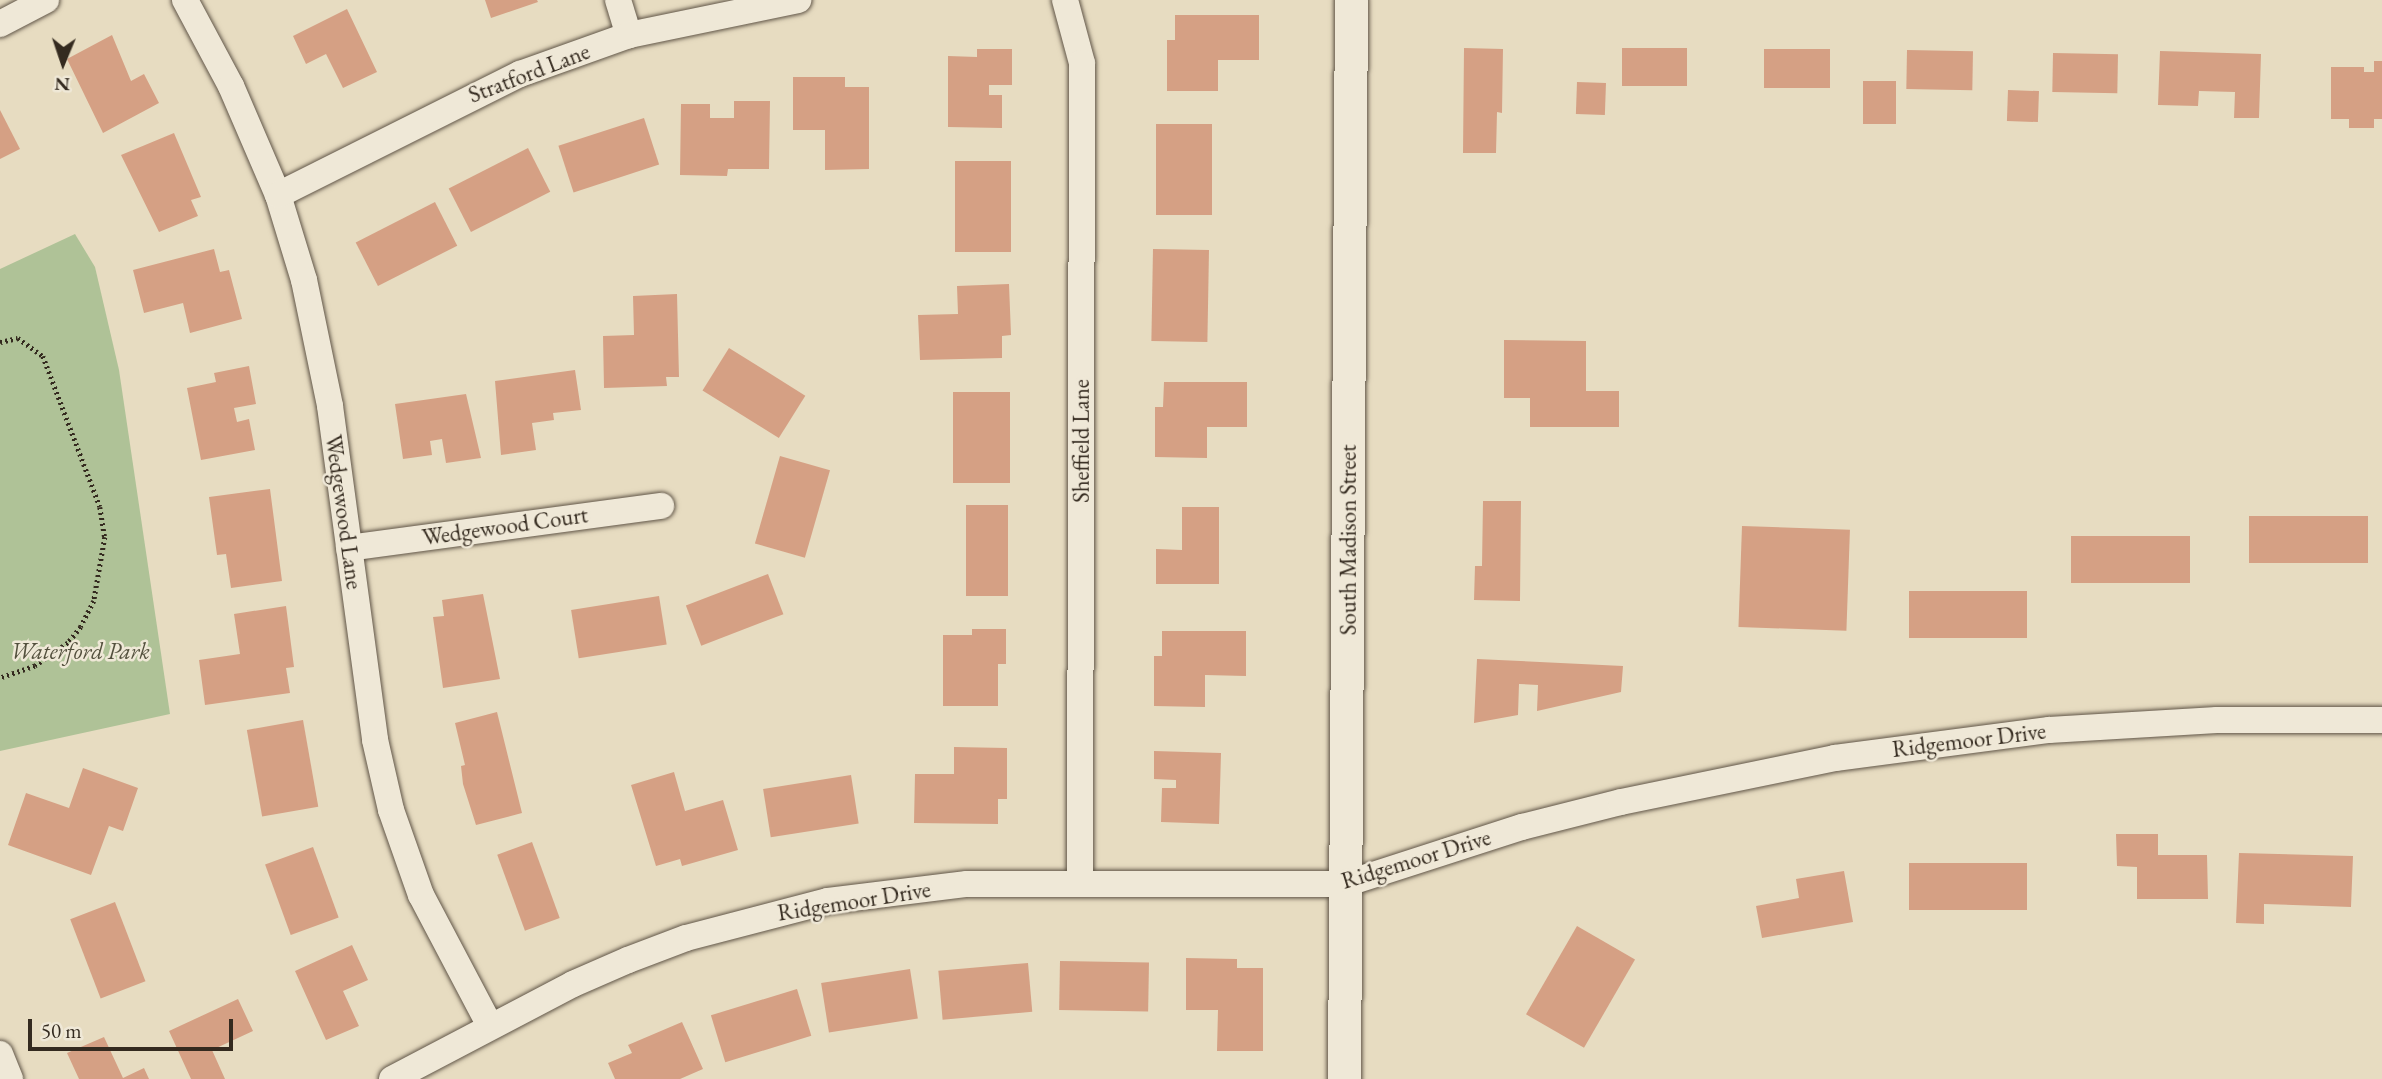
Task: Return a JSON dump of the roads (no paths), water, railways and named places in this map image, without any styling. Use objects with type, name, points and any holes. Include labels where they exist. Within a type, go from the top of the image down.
[{"type":"street","points":[[0,24],[46,0]]},
{"type":"street","name":"Wedgewood Lane","points":[[185,0],[230,86],[278,195],[320,348],[375,740],[391,810],[421,895],[490,1026]]},
{"type":"street","points":[[618,0],[629,35]]},
{"type":"street","name":"Stratford Lane","points":[[278,195],[465,98],[629,35],[798,0]]},
{"type":"street","name":"Sheffield Lane","points":[[1065,0],[1082,63],[1080,884]]},
{"type":"street","name":"South Madison Street","points":[[1344,1079],[1351,0]]},
{"type":"street","name":"Wedgewood Court","points":[[349,548],[661,506]]},
{"type":"street","name":"Ridgemoor Drive","points":[[393,1079],[490,1026],[628,960],[762,916],[901,890],[967,884],[1345,884],[1522,827],[1621,802],[1835,758],[2049,730],[2217,720],[2382,720]]},
{"type":"street","points":[[0,1055],[9,1079]]},
{"type":"park label","name":"Waterford Park","points":[[80,651]]}]
